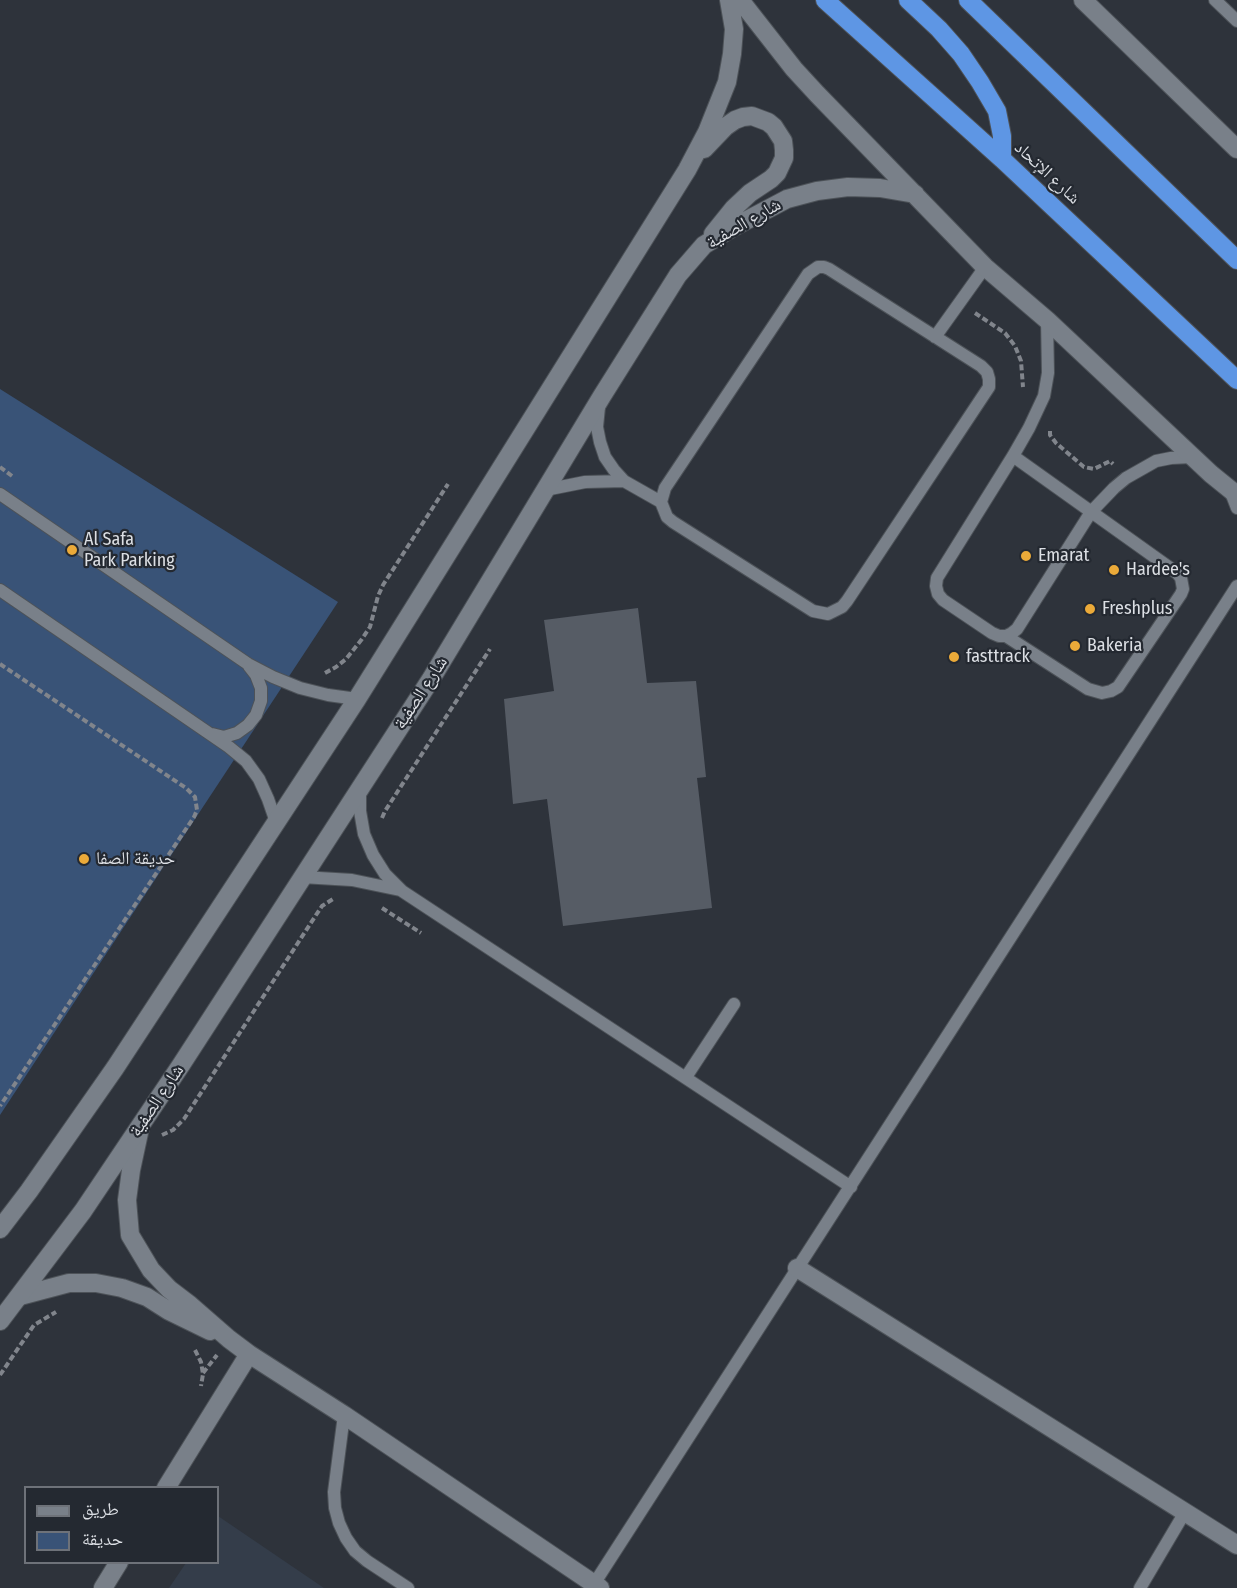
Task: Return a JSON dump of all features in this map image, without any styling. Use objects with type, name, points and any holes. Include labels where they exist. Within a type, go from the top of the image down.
[{"type":"highway","name":"شارع الإتحاد","points":[[825,0],[1002,159],[1237,380]]},
{"type":"highway","points":[[908,0],[939,28],[980,82],[997,111],[1002,136],[1002,159]]},
{"type":"highway","points":[[968,0],[1237,260]]},
{"type":"main road","points":[[0,1229],[115,1068],[357,699],[687,170],[707,132],[726,82],[734,29],[729,0]]},
{"type":"main road","points":[[740,0],[794,69],[985,267],[1047,320],[1192,457],[1233,492]]},
{"type":"main road","points":[[1088,1],[1237,149]]},
{"type":"main road","points":[[687,170],[725,127],[743,117],[752,116],[768,122],[783,141],[784,158],[777,173],[734,208],[704,245]]},
{"type":"main road","name":"شارع الصفية","points":[[0,1321],[83,1210],[140,1128],[431,679],[545,489],[678,275],[704,245],[787,199],[817,191],[848,187],[915,194]]},
{"type":"main road","points":[[140,1128],[127,1200],[130,1235],[151,1270],[169,1289],[249,1354],[344,1414],[597,1586]]},
{"type":"main road","points":[[797,1268],[1237,1545]]},
{"type":"main road","points":[[20,1296],[69,1283],[96,1283],[122,1288],[147,1297],[169,1311],[229,1339]]},
{"type":"main road","points":[[167,1486],[249,1354]]},
{"type":"main road","points":[[103,1588],[118,1564]]},
{"type":"lane","points":[[1215,0],[1237,21]]},
{"type":"lane","points":[[824,267],[829,269],[935,337],[981,366],[987,372],[989,387],[847,602],[835,611],[828,614],[813,611],[667,517],[661,502],[665,488],[813,270],[824,267]]},
{"type":"lane","points":[[935,337],[985,267]]},
{"type":"lane","points":[[1047,320],[1047,383],[1040,406],[1013,456],[937,578],[938,594],[944,600],[992,633],[1006,636],[1017,629],[1090,512],[1126,477],[1156,461],[1192,457]]},
{"type":"lane","points":[[602,396],[597,427],[605,457],[624,481],[661,502]]},
{"type":"lane","points":[[1006,636],[1088,689],[1102,693],[1111,691],[1118,687],[1181,594],[1183,584],[1178,573],[1013,456]]},
{"type":"lane","points":[[545,489],[585,482],[624,481]]},
{"type":"lane","points":[[1233,492],[1237,508]]},
{"type":"lane","points":[[0,495],[248,664],[300,688],[357,699]]},
{"type":"lane","points":[[597,1586],[797,1268],[1235,589],[1237,579]]},
{"type":"lane","points":[[0,590],[230,747],[246,761],[260,779],[276,822]]},
{"type":"lane","points":[[210,734],[224,736],[237,733],[256,715],[261,702],[261,688],[248,664]]},
{"type":"lane","points":[[360,787],[360,811],[364,834],[385,874],[402,891],[851,1187]]},
{"type":"lane","points":[[302,877],[352,880],[402,891]]},
{"type":"lane","points":[[686,1077],[734,1004]]},
{"type":"lane","points":[[344,1414],[334,1492],[334,1508],[339,1523],[346,1538],[356,1551],[408,1588]]},
{"type":"lane","points":[[1140,1588],[1185,1512]]},
{"type":"path","points":[[960,303],[1005,333],[1015,346],[1023,373],[1023,394]]},
{"type":"path","points":[[1051,424],[1050,435],[1056,444],[1084,466],[1094,469],[1110,461],[1126,477]]},
{"type":"path","points":[[0,467],[20,481]]},
{"type":"path","points":[[315,677],[336,667],[351,654],[362,639],[370,627],[383,585],[448,484]]},
{"type":"path","points":[[381,822],[385,811],[490,649]]},
{"type":"path","points":[[0,664],[186,788],[195,797],[197,810],[0,1106]]},
{"type":"path","points":[[154,1141],[173,1130],[184,1119],[322,906],[340,896]]},
{"type":"path","points":[[378,905],[421,933]]},
{"type":"path","points":[[0,1375],[34,1325],[64,1308]]},
{"type":"path","points":[[190,1344],[201,1362],[203,1374],[200,1392]]},
{"type":"shaded area","points":[[219,1517],[324,1588],[169,1588],[185,1564],[219,1564]]},
{"type":"green space","name":"حديقة الصفا","points":[[0,389],[338,602],[0,1115]]},
{"type":"building","points":[[638,608],[647,683],[696,681],[706,777],[697,778],[712,908],[563,926],[547,799],[513,804],[504,699],[554,691],[544,620]]},
{"type":"place","name":"Al Safa Park Parking","points":[[72,550]]},
{"type":"place","name":"Emarat","points":[[1026,556]]},
{"type":"place","name":"Hardee's","points":[[1114,570]]},
{"type":"place","name":"Freshplus","points":[[1090,609]]},
{"type":"place","name":"Bakeria","points":[[1075,646]]},
{"type":"place","name":"fasttrack","points":[[954,657]]},
{"type":"place","name":"حديقة الصفا","points":[[84,859]]}]
